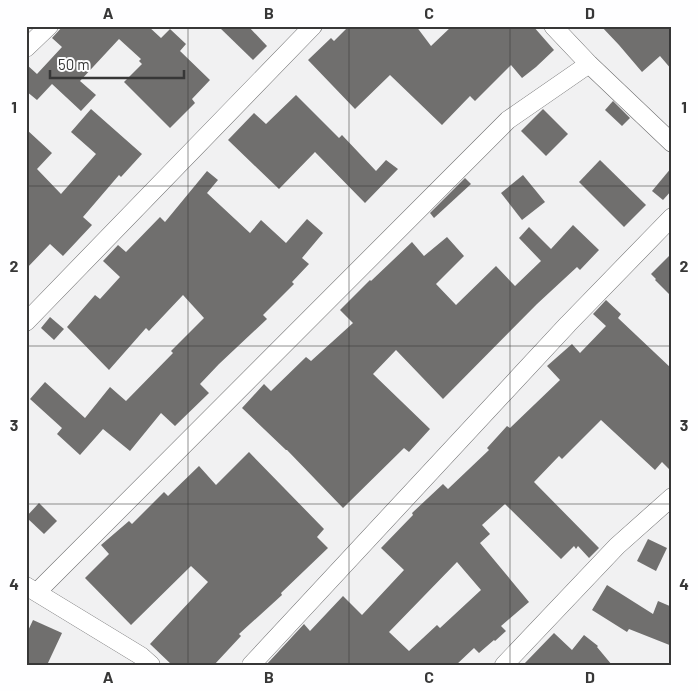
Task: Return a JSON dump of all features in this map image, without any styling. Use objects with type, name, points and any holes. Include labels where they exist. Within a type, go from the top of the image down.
[{"type":"street","points":[[26,48],[49,26]]},
{"type":"street","points":[[26,322],[313,26]]},
{"type":"street","points":[[553,26],[589,64],[672,142]]},
{"type":"street","points":[[151,665],[141,656],[32,589],[508,120],[589,64]]},
{"type":"street","points":[[251,665],[568,324],[672,217]]},
{"type":"street","points":[[504,665],[617,546],[672,497]]},
{"type":"building","points":[[63,26],[148,26],[161,38],[170,29],[186,44],[180,51],[210,80],[192,99],[195,103],[170,128],[124,82],[142,64],[139,61],[141,59],[119,39],[80,81],[96,95],[81,111],[52,84],[37,100],[26,91],[26,64],[37,74],[62,47],[52,38]]},
{"type":"building","points":[[218,26],[248,26],[267,46],[253,60]]},
{"type":"building","points":[[349,26],[416,26],[431,46],[452,26],[533,26],[554,50],[522,78],[511,65],[475,101],[470,96],[442,125],[390,75],[355,109],[308,60],[331,38],[334,41]]},
{"type":"building","points":[[601,26],[672,26],[672,70],[660,56],[642,72]]},
{"type":"building","points":[[296,95],[339,138],[342,135],[376,171],[386,160],[398,169],[365,203],[315,152],[279,189],[228,140],[254,113],[266,124]]},
{"type":"building","points":[[613,101],[630,118],[622,126],[605,110]]},
{"type":"building","points":[[91,109],[142,154],[121,177],[119,175],[83,217],[92,225],[63,256],[50,244],[26,269],[26,129],[52,153],[37,169],[61,194],[96,154],[71,132]]},
{"type":"building","points":[[543,109],[568,134],[546,156],[521,131]]},
{"type":"building","points":[[600,160],[646,205],[624,227],[579,182]]},
{"type":"building","points":[[672,167],[672,190],[663,200],[652,191]]},
{"type":"building","points":[[207,171],[218,180],[207,193],[250,233],[261,220],[286,243],[307,219],[323,233],[302,258],[309,264],[292,282],[294,284],[263,315],[267,319],[200,384],[209,393],[175,426],[161,413],[130,451],[103,429],[80,455],[57,434],[62,428],[30,399],[45,382],[85,418],[110,387],[126,401],[204,318],[183,295],[149,331],[146,328],[109,370],[67,327],[95,295],[100,299],[120,277],[103,261],[118,245],[126,252],[160,217],[165,222]]},
{"type":"building","points":[[523,175],[545,202],[522,220],[501,193]]},
{"type":"building","points":[[465,178],[471,184],[434,218],[430,213]]},
{"type":"building","points":[[573,225],[599,250],[580,270],[577,267],[537,304],[443,399],[396,350],[373,374],[430,429],[409,452],[404,448],[343,508],[287,450],[242,408],[264,384],[271,391],[306,357],[311,361],[353,323],[340,310],[412,242],[424,256],[447,237],[464,256],[436,284],[456,305],[496,266],[515,286],[541,261],[519,238],[529,227],[551,249]]},
{"type":"building","points":[[672,253],[672,297],[651,274]]},
{"type":"building","points":[[606,300],[621,314],[618,318],[672,369],[672,472],[662,462],[655,470],[601,420],[562,459],[559,456],[534,482],[599,548],[589,558],[578,546],[576,549],[574,546],[561,559],[505,504],[482,525],[490,534],[480,543],[529,602],[501,626],[506,631],[495,641],[479,653],[474,648],[456,665],[266,665],[304,624],[310,631],[343,596],[362,615],[404,570],[381,548],[413,515],[412,513],[443,484],[448,489],[489,450],[487,448],[507,426],[510,428],[560,380],[547,366],[572,344],[580,353],[606,326],[593,314]],"holes":[[[457,562],[481,590],[440,628],[437,625],[409,651],[389,632]]]},
{"type":"building","points":[[50,317],[64,329],[54,340],[41,328]]},
{"type":"building","points":[[249,452],[324,529],[317,537],[328,548],[281,593],[282,595],[239,634],[241,636],[214,665],[172,665],[150,644],[208,582],[191,566],[131,625],[85,578],[109,554],[101,545],[129,521],[132,524],[164,492],[168,496],[199,466],[216,485]]},
{"type":"building","points":[[39,503],[57,521],[44,534],[26,517]]},
{"type":"building","points":[[648,539],[667,548],[656,571],[637,561]]},
{"type":"building","points":[[607,585],[653,614],[658,601],[672,607],[672,646],[629,629],[627,632],[592,610]]},
{"type":"building","points":[[33,620],[62,633],[47,665],[26,665],[26,635]]},
{"type":"building","points":[[554,633],[572,650],[584,635],[598,646],[612,665],[523,665]]}]
